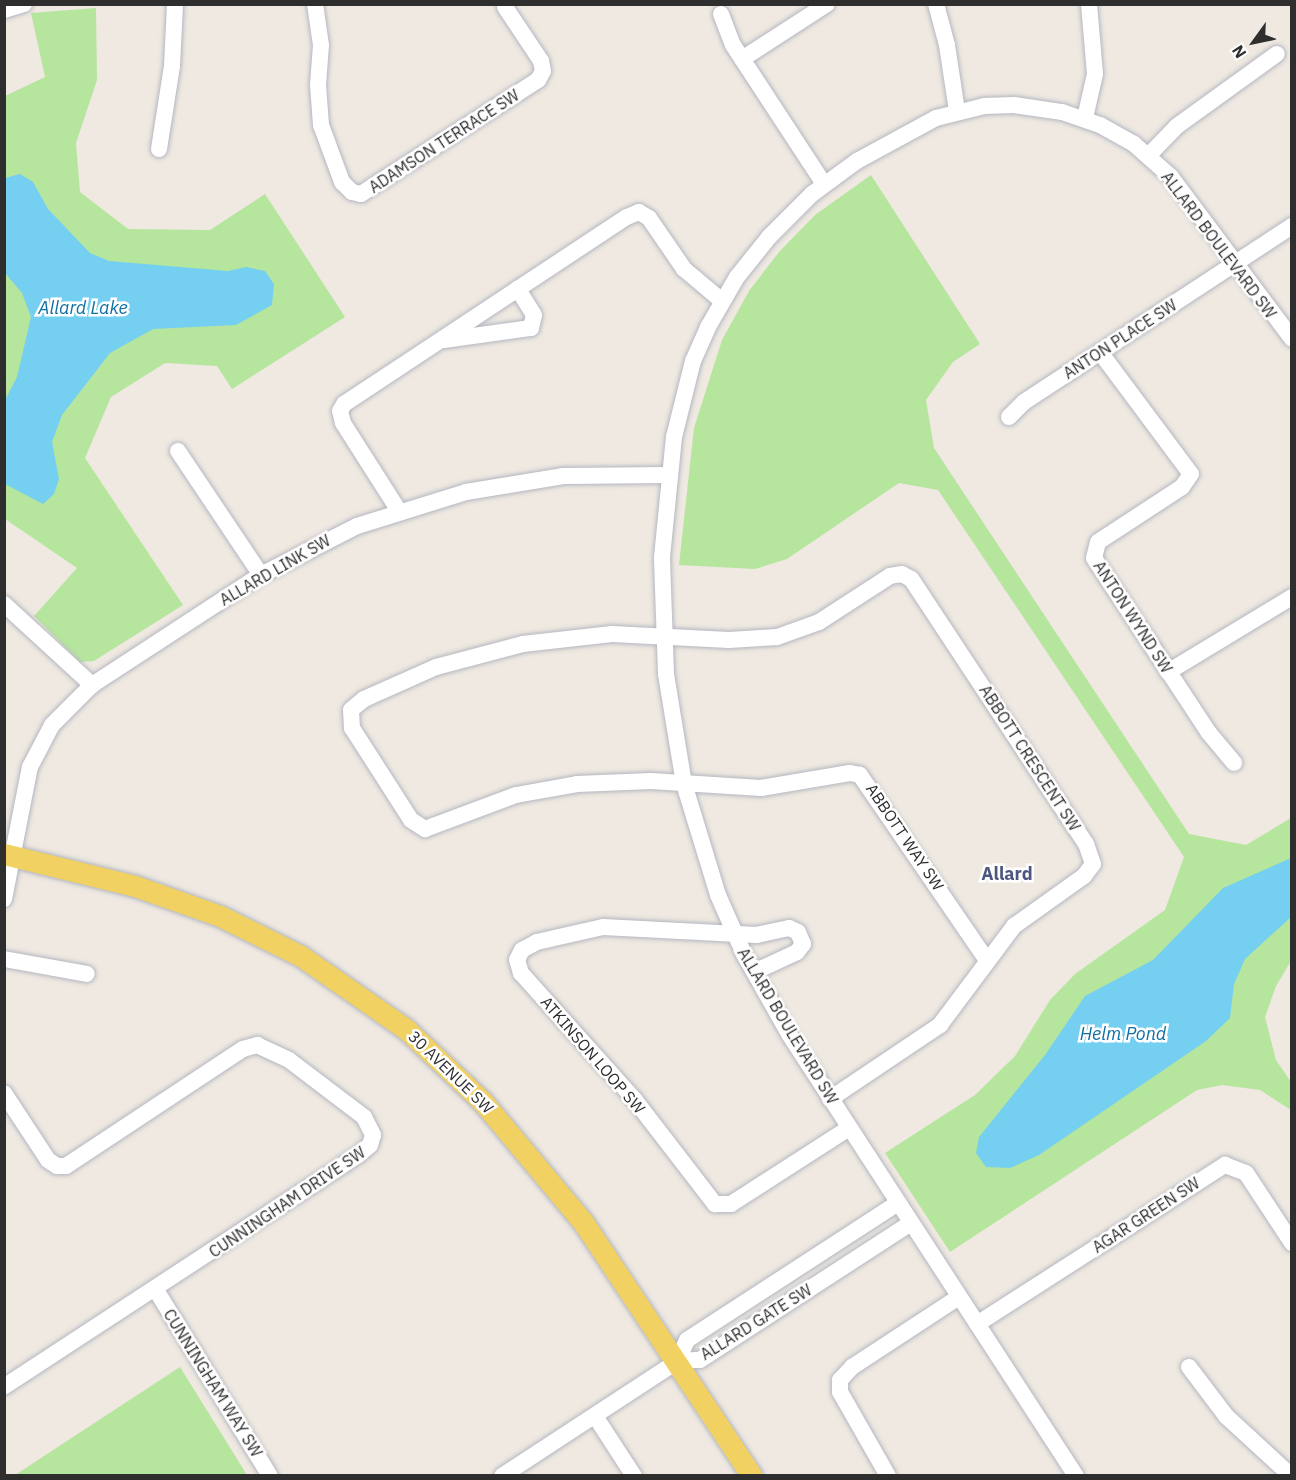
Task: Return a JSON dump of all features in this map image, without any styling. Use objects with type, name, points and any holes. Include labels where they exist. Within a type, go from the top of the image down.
[{"type":"main road","name":"30 AVENUE SW","points":[[9,855],[135,886],[220,916],[301,956],[406,1029],[464,1082],[545,1174],[620,1271],[752,1476]]},
{"type":"street","points":[[4,10],[24,4]]},
{"type":"street","points":[[159,149],[172,66],[175,4]]},
{"type":"street","name":"ADAMSON TERRACE SW","points":[[315,4],[321,45],[318,85],[321,125],[342,182],[352,192],[361,194],[538,80],[543,71],[541,61],[506,7]]},
{"type":"street","points":[[742,59],[827,4]]},
{"type":"street","points":[[936,4],[947,45],[957,111]]},
{"type":"street","points":[[1085,118],[1096,63],[1089,4]]},
{"type":"street","points":[[721,14],[742,59],[824,184]]},
{"type":"street","points":[[1149,155],[1177,126],[1277,54]]},
{"type":"street","name":"ALLARD BOULEVARD SW","points":[[1076,1476],[830,1099],[754,972],[734,933],[705,858],[684,784],[670,709],[663,635],[663,557],[669,475],[684,390],[693,361],[723,301],[769,237],[824,184],[888,143],[957,111],[1014,105],[1085,118],[1149,155],[1185,195],[1233,264],[1292,339]]},
{"type":"street","points":[[399,511],[345,427],[340,411],[347,401],[518,289],[639,212],[650,218],[696,281],[723,301]]},
{"type":"street","name":"ANTON PLACE SW","points":[[1009,417],[1024,402],[1292,226]]},
{"type":"street","points":[[440,340],[531,328],[534,315],[518,289]]},
{"type":"street","name":"ANTON WYND SW","points":[[1100,352],[1191,470],[1187,482],[1098,542],[1093,553],[1168,672],[1234,763]]},
{"type":"street","points":[[178,450],[261,575]]},
{"type":"street","name":"ALLARD LINK SW","points":[[9,855],[23,792],[35,754],[52,726],[92,685],[261,575],[324,540],[399,511],[466,492],[544,478],[592,474],[669,475]]},
{"type":"street","name":"ABBOTT CRESCENT SW","points":[[684,784],[613,781],[557,786],[496,802],[425,829],[411,820],[350,723],[351,710],[364,699],[477,654],[578,636],[663,635],[729,640],[777,637],[819,622],[890,576],[902,574],[910,579],[1092,855],[1088,873],[1025,917],[986,959],[959,1004],[940,1025],[830,1099]]},
{"type":"street","points":[[1168,672],[1292,597]]},
{"type":"street","points":[[4,604],[92,685]]},
{"type":"street","name":"ABBOTT WAY SW","points":[[684,784],[761,788],[850,773],[860,775],[986,959]]},
{"type":"street","points":[[4,899],[9,855]]},
{"type":"street","name":"ATKINSON LOOP SW","points":[[734,933],[603,927],[537,942],[522,950],[517,960],[520,973],[634,1099],[715,1204],[731,1204],[849,1128]]},
{"type":"street","points":[[734,933],[765,935],[789,928],[802,938],[803,944],[797,952],[754,972]]},
{"type":"street","points":[[4,959],[87,974]]},
{"type":"street","name":"CUNNINGHAM DRIVE SW","points":[[4,1094],[44,1154],[61,1167],[71,1164],[252,1045],[268,1048],[289,1060],[367,1120],[373,1136],[364,1151],[156,1290],[7,1379]]},
{"type":"street","name":"AGAR GREEN SW","points":[[977,1324],[1225,1165],[1246,1173],[1292,1243]]},
{"type":"street","name":"ALLARD GATE SW","points":[[898,1203],[687,1340],[678,1361],[700,1360],[911,1223]]},
{"type":"street","name":"CUNNINGHAM WAY SW","points":[[156,1290],[270,1476]]},
{"type":"street","points":[[888,1476],[840,1392],[840,1380],[852,1366],[958,1296]]},
{"type":"street","points":[[502,1476],[678,1361]]},
{"type":"street","points":[[1189,1367],[1226,1416],[1289,1471]]},
{"type":"street","points":[[595,1416],[634,1476]]},
{"type":"green space","points":[[96,8],[97,80],[76,143],[80,192],[128,229],[210,230],[265,194],[345,317],[232,389],[217,366],[165,363],[111,397],[85,458],[183,605],[94,661],[80,662],[34,616],[77,568],[5,519],[5,96],[45,77],[31,13]]},
{"type":"green space","points":[[871,175],[980,344],[953,362],[926,400],[934,448],[1189,834],[1246,845],[1291,818],[1291,961],[1276,986],[1265,1017],[1276,1060],[1291,1082],[1291,1110],[1260,1090],[1222,1085],[1197,1090],[950,1252],[885,1153],[975,1095],[1015,1056],[1050,1000],[1075,974],[1165,910],[1184,857],[938,490],[899,483],[787,559],[755,569],[679,565],[694,428],[722,340],[749,291],[779,252],[815,215]]},
{"type":"green space","points":[[180,1367],[247,1475],[15,1475]]},
{"type":"water","name":"Allard Lake","points":[[20,174],[33,182],[48,209],[90,253],[109,261],[228,271],[246,267],[265,271],[274,284],[272,305],[236,325],[153,329],[110,353],[62,415],[52,442],[59,479],[54,494],[43,504],[5,484],[5,400],[17,377],[31,317],[22,293],[5,273],[5,178]]},
{"type":"water","name":"Helm Pond","points":[[1291,858],[1291,917],[1245,959],[1234,984],[1230,1018],[1206,1041],[1039,1155],[1010,1168],[986,1167],[976,1153],[979,1137],[1045,1055],[1085,996],[1153,960],[1223,888]]},
{"type":"district","name":"Allard","points":[[1007,874]]}]
